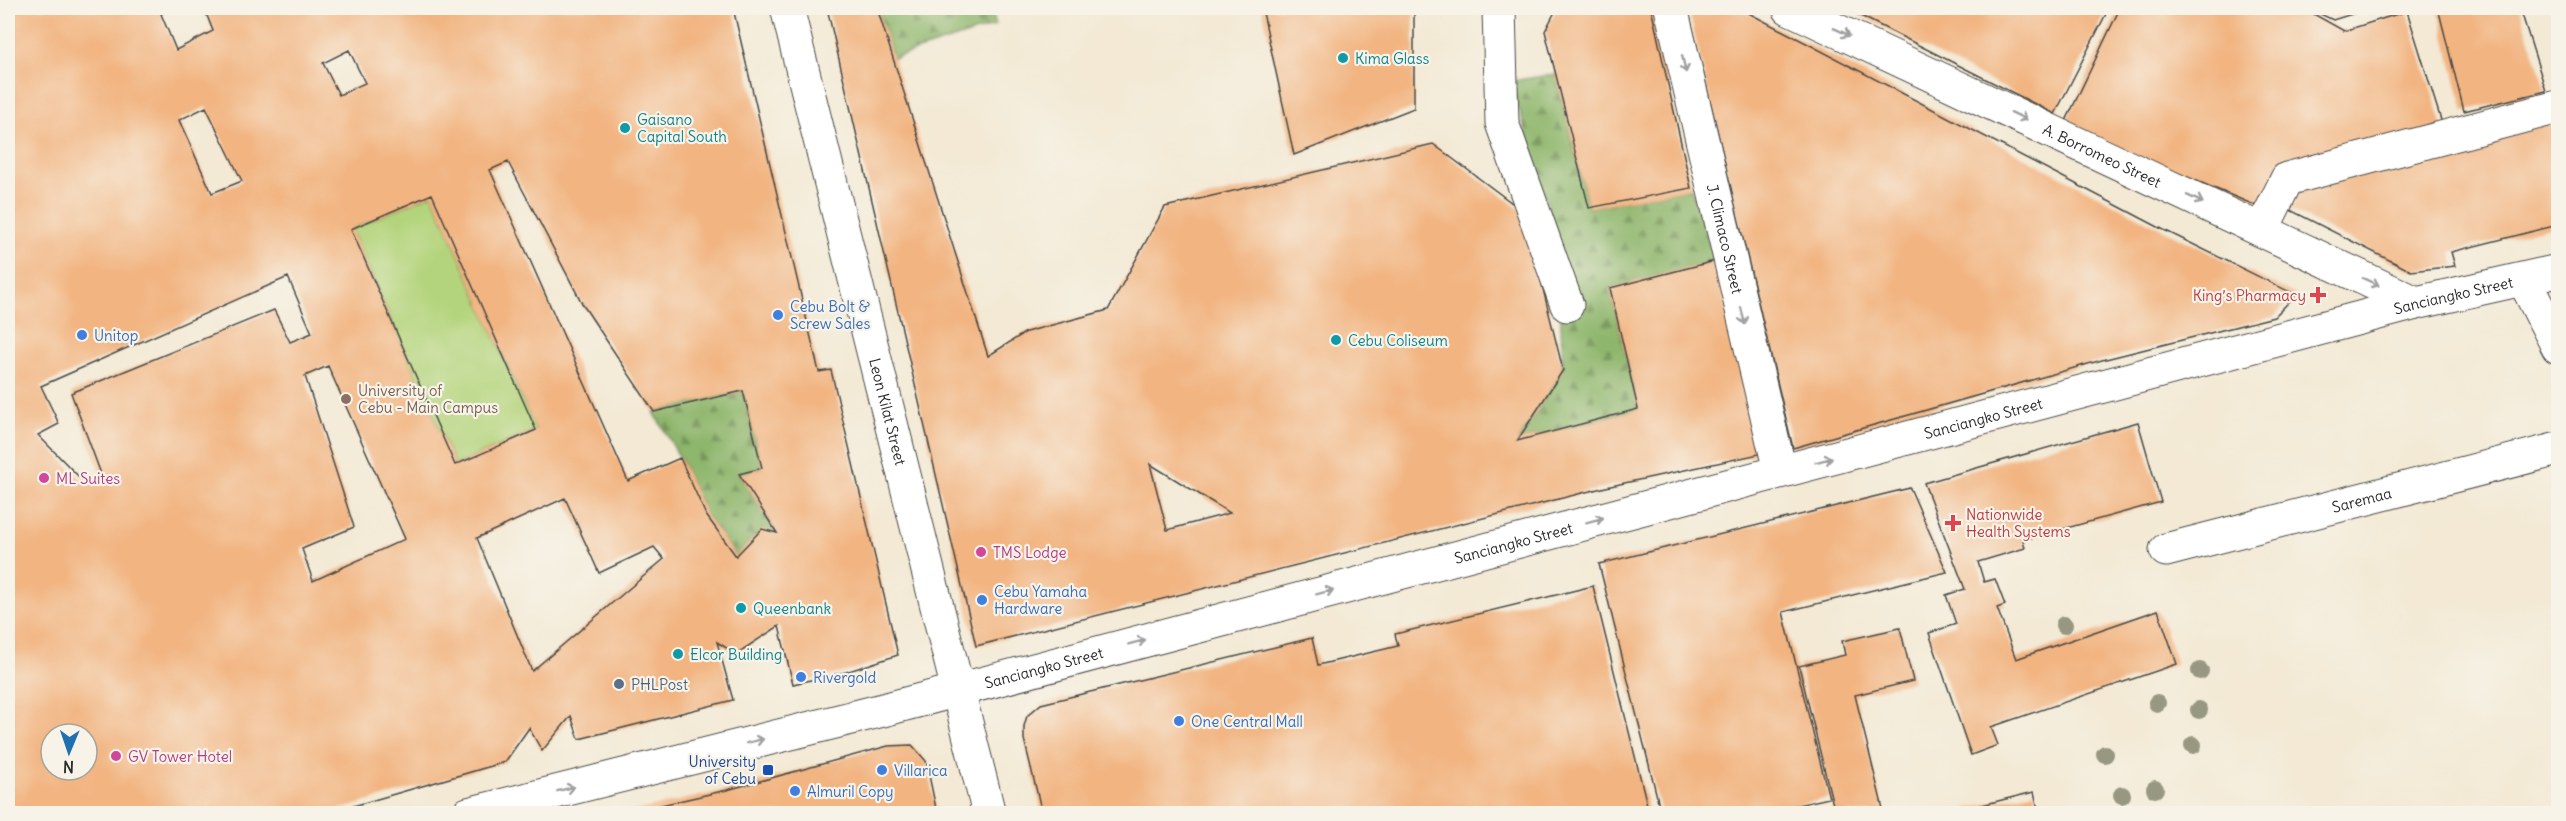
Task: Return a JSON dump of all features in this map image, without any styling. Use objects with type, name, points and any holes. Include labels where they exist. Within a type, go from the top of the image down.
[{"type":"street","name":"Leon Kilat Street","points":[[787,8],[989,813]]},
{"type":"street","points":[[1499,8],[1502,123],[1567,304]]},
{"type":"street","name":"J. Climaco Street","points":[[1671,8],[1780,471]]},
{"type":"street","name":"A. Borromeo Street","points":[[1789,8],[2416,303]]},
{"type":"street","points":[[2262,230],[2287,179],[2559,107]]},
{"type":"street","name":"Sanciangko Street","points":[[468,813],[959,689],[2416,303],[2559,272]]},
{"type":"street","points":[[2524,280],[2559,347]]},
{"type":"street","name":"Saremaa","points":[[2166,550],[2559,449]]},
{"type":"green space","points":[[877,8],[991,8],[996,25],[893,58]]},
{"type":"green space","points":[[1555,74],[1589,208],[1691,188],[1715,261],[1610,288],[1638,409],[1517,441],[1563,370],[1557,237],[1511,81]]},
{"type":"green space","points":[[432,194],[536,430],[455,465],[351,229]]},
{"type":"green space","points":[[743,391],[762,468],[739,475],[777,533],[762,529],[736,556],[706,515],[680,458],[654,412]]},
{"type":"building","points":[[8,8],[170,8],[161,14],[176,50],[213,31],[204,8],[733,8],[819,372],[831,370],[898,655],[846,672],[793,684],[779,626],[736,654],[717,642],[733,700],[579,739],[571,716],[542,751],[529,728],[505,762],[329,813],[8,813]],"holes":[[[349,50],[365,83],[339,95],[323,63]],[[206,107],[242,181],[212,193],[179,120]],[[508,162],[583,305],[654,412],[743,391],[762,468],[739,474],[777,533],[762,529],[736,556],[706,515],[680,458],[628,481],[490,170]],[[432,194],[536,430],[455,465],[351,229]],[[288,277],[312,333],[290,342],[274,310],[71,393],[101,474],[85,483],[38,435],[59,424],[41,386]],[[328,366],[405,539],[313,581],[302,549],[354,527],[305,376]],[[565,498],[599,573],[654,547],[664,559],[532,671],[477,538]]]},
{"type":"building","points":[[827,8],[877,8],[988,356],[1026,332],[1108,310],[1165,207],[1433,144],[1524,212],[1563,370],[1517,441],[1638,409],[1610,288],[1715,261],[1764,453],[1606,487],[976,646]],"holes":[[[1150,464],[1230,513],[1167,530]]]},
{"type":"building","name":"Kima Glass","points":[[1262,8],[1414,8],[1414,108],[1294,155]]},
{"type":"building","points":[[1557,8],[1646,8],[1652,12],[1691,188],[1589,208],[1545,31]]},
{"type":"building","points":[[1688,8],[1739,8],[2162,229],[2296,295],[2274,317],[2102,360],[1793,448]]},
{"type":"building","points":[[1845,8],[2109,8],[2055,114]]},
{"type":"building","points":[[2120,8],[2303,8],[2344,31],[2407,11],[2445,133],[2286,178],[2271,212],[2135,155],[2066,121]]},
{"type":"building","points":[[2308,8],[2371,8],[2333,20]]},
{"type":"building","points":[[2438,8],[2520,8],[2546,91],[2464,111]]},
{"type":"building","points":[[2558,120],[2558,225],[2451,252],[2455,266],[2411,271],[2284,207],[2293,187]]},
{"type":"building","points":[[2138,422],[2161,502],[2023,540],[2025,548],[1978,562],[1984,582],[1995,579],[2005,605],[1997,608],[2016,659],[2158,610],[2177,664],[1991,727],[1998,745],[1971,755],[1929,633],[1956,624],[1946,595],[1965,589],[1924,483]]},
{"type":"building","points":[[1910,488],[1947,572],[1783,612],[1829,798],[1762,813],[1661,813],[1599,564]]},
{"type":"building","points":[[1593,586],[1649,813],[1042,813],[1024,739],[1027,716],[1041,704],[1312,638],[1318,665],[1398,646],[1395,634]]},
{"type":"building","points":[[1900,628],[1913,681],[1855,695],[1884,813],[1835,813],[1799,666],[1845,655],[1842,641]]},
{"type":"building","points":[[912,745],[926,761],[937,813],[626,813],[727,790],[888,746]]},
{"type":"building","points":[[2034,792],[2039,813],[1950,813]]},
{"type":"place","name":"Kima Glass","points":[[1343,58]]},
{"type":"place","name":"Gaisano Capital South","points":[[625,128]]},
{"type":"place","name":"King’s Pharmacy","points":[[2318,295]]},
{"type":"place","name":"Cebu Bolt & Screw Sales","points":[[778,315]]},
{"type":"place","name":"Unitop","points":[[82,335]]},
{"type":"place","name":"Cebu Coliseum","points":[[1336,340]]},
{"type":"place","name":"University of Cebu - Main Campus","points":[[346,399]]},
{"type":"place","name":"ML Suites","points":[[44,478]]},
{"type":"place","name":"Nationwide Health Systems","points":[[1953,523]]},
{"type":"place","name":"TMS Lodge","points":[[981,552]]},
{"type":"place","name":"Cebu Yamaha Hardware","points":[[982,600]]},
{"type":"place","name":"Queenbank","points":[[741,608]]},
{"type":"place","name":"Elcor Building","points":[[678,654]]},
{"type":"place","name":"Rivergold","points":[[801,677]]},
{"type":"place","name":"PHLPost","points":[[619,684]]},
{"type":"place","name":"One Central Mall","points":[[1179,721]]},
{"type":"place","name":"GV Tower Hotel","points":[[116,756]]},
{"type":"place","name":"University of Cebu","points":[[768,770]]},
{"type":"place","name":"Villarica","points":[[882,770]]},
{"type":"place","name":"Almuril Copy","points":[[795,791]]}]
